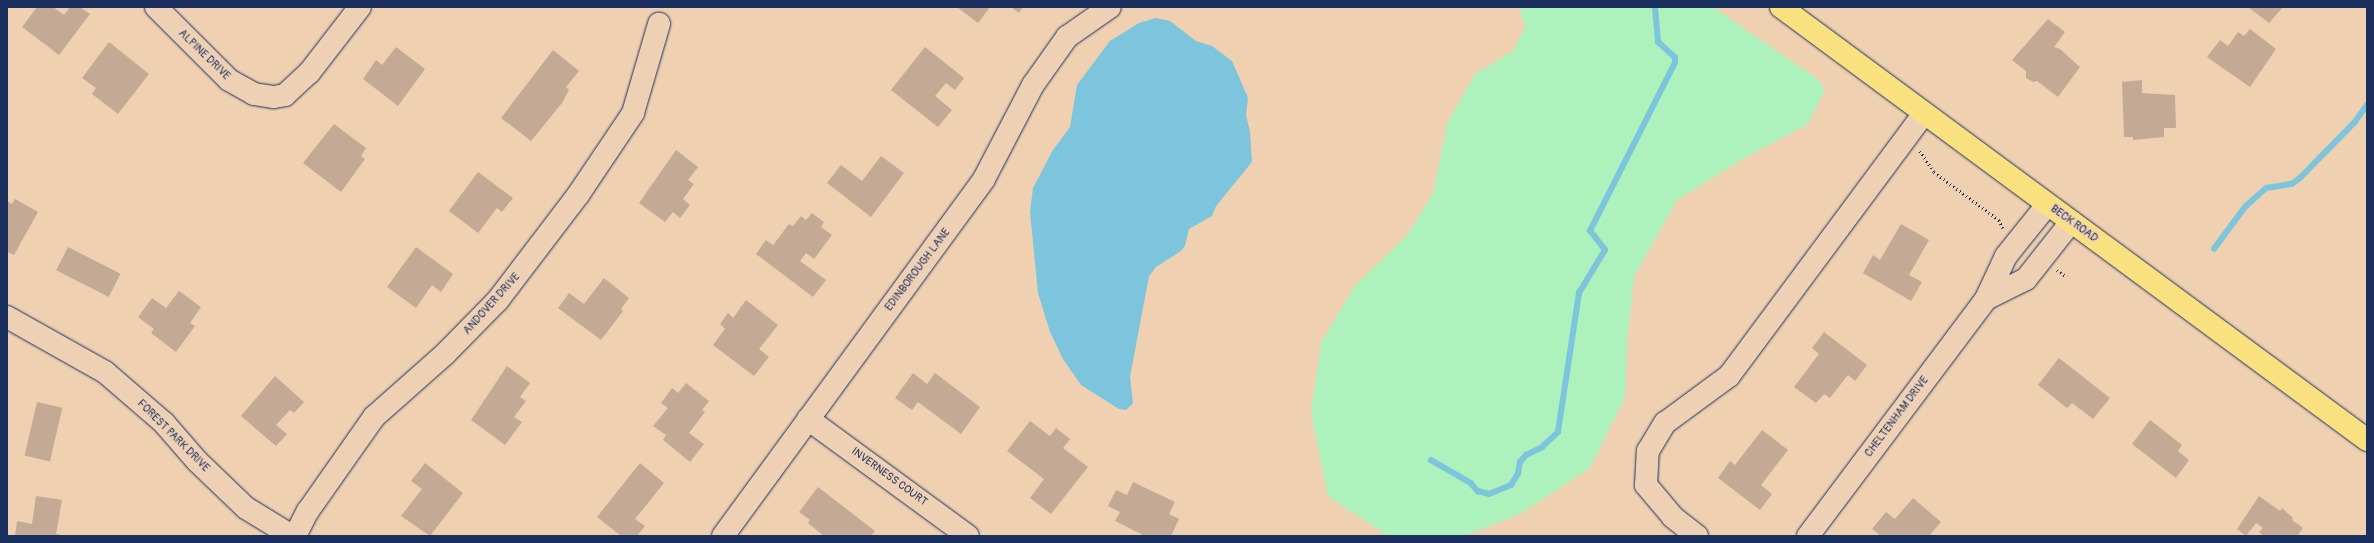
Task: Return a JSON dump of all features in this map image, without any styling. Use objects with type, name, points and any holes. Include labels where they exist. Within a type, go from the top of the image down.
[{"type":"main road","name":"BECK ROAD","points":[[1781,7],[2367,440]]},
{"type":"street","name":"ALPINE DRIVE","points":[[156,7],[229,80],[254,94],[274,97],[285,95],[309,73],[360,7]]},
{"type":"street","name":"EDINBOROUGH LANE","points":[[723,536],[984,179],[1033,85],[1067,37],[1110,7]]},
{"type":"street","name":"ANDOVER DRIVE","points":[[293,536],[308,511],[374,417],[445,354],[498,300],[578,194],[632,113],[660,24]]},
{"type":"street","points":[[1697,536],[1673,517],[1646,484],[1648,451],[1665,424],[1729,376],[1924,113]]},
{"type":"street","name":"CHELTENHAM DRIVE","points":[[1808,536],[1986,298],[2006,256],[2047,205]]},
{"type":"street","name":"CHELTENHAM DRIVE","points":[[1986,298],[2026,279],[2071,222]]},
{"type":"street","name":"FOREST PARK DRIVE","points":[[7,317],[105,372],[164,424],[197,461],[246,508],[293,536]]},
{"type":"street","name":"INVERNESS COURT","points":[[808,419],[968,536]]},
{"type":"path","points":[[1920,151],[1934,172],[1999,220],[2003,229],[2018,241]]},
{"type":"path","points":[[2042,259],[2067,277]]},
{"type":"green space","points":[[1519,7],[1713,7],[1816,78],[1825,89],[1808,124],[1741,160],[1677,200],[1634,277],[1627,342],[1625,397],[1590,468],[1520,514],[1464,536],[1388,536],[1328,496],[1311,413],[1321,343],[1354,287],[1408,234],[1433,193],[1447,124],[1475,74],[1513,51],[1525,28]]},
{"type":"water","points":[[1156,18],[1170,21],[1196,41],[1212,46],[1232,61],[1248,98],[1246,115],[1250,132],[1252,162],[1216,206],[1212,216],[1189,229],[1185,246],[1181,251],[1156,267],[1149,276],[1130,377],[1133,403],[1126,410],[1119,409],[1081,385],[1063,359],[1050,332],[1038,293],[1030,212],[1033,188],[1053,150],[1070,127],[1077,85],[1110,41],[1139,23]]},
{"type":"building","points":[[37,7],[53,7],[64,15],[70,7],[80,7],[90,14],[59,55],[22,27]]},
{"type":"building","points":[[957,7],[990,7],[978,23]]},
{"type":"building","points":[[1011,7],[1023,7],[1019,13]]},
{"type":"building","points":[[2248,7],[2283,7],[2269,23]]},
{"type":"building","points":[[2048,19],[2065,32],[2054,47],[2060,49],[2080,67],[2058,97],[2037,81],[2033,82],[2026,78],[2026,71],[2012,60]]},
{"type":"building","points":[[2250,29],[2276,49],[2250,87],[2207,57],[2220,40],[2228,46],[2238,32],[2244,36]]},
{"type":"building","points":[[109,42],[149,74],[118,114],[92,94],[96,88],[82,78]]},
{"type":"building","points":[[396,47],[425,69],[398,106],[363,79],[376,60],[382,65]]},
{"type":"building","points":[[925,47],[964,78],[955,90],[946,83],[935,96],[952,110],[938,127],[891,90]]},
{"type":"building","points":[[553,50],[579,71],[566,87],[569,90],[562,103],[531,141],[501,118]]},
{"type":"building","points":[[2142,80],[2142,93],[2175,95],[2176,128],[2164,128],[2164,137],[2133,140],[2133,137],[2124,137],[2122,82]]},
{"type":"building","points":[[334,124],[366,148],[361,156],[365,159],[341,192],[303,163]]},
{"type":"building","points":[[676,150],[698,167],[688,180],[694,184],[683,199],[690,205],[680,218],[673,212],[665,222],[639,203]]},
{"type":"building","points":[[881,156],[904,173],[871,217],[827,183],[841,165],[862,181]]},
{"type":"building","points":[[478,172],[513,198],[502,212],[497,208],[478,233],[449,211]]},
{"type":"building","points":[[15,199],[38,212],[14,255],[7,252],[7,201],[12,204]]},
{"type":"building","points":[[812,213],[824,222],[821,227],[832,235],[814,259],[806,253],[800,261],[826,280],[813,297],[756,254],[766,240],[773,245],[789,224],[793,226],[801,216],[806,220]]},
{"type":"building","points":[[1901,224],[1929,240],[1909,275],[1922,282],[1911,301],[1863,273],[1873,255],[1880,260]]},
{"type":"building","points":[[68,247],[121,274],[109,297],[56,270]]},
{"type":"building","points":[[416,247],[453,274],[441,292],[432,285],[416,308],[387,287]]},
{"type":"building","points":[[604,278],[629,298],[621,309],[623,311],[601,340],[558,308],[569,293],[584,304]]},
{"type":"building","points":[[179,291],[201,307],[190,323],[195,326],[176,352],[151,333],[154,329],[138,317],[152,298],[166,308]]},
{"type":"building","points":[[746,300],[778,325],[759,349],[769,357],[754,376],[713,345],[725,329],[720,324],[728,313],[733,318]]},
{"type":"building","points":[[1824,332],[1867,365],[1855,381],[1848,375],[1830,398],[1824,394],[1816,403],[1794,387],[1819,354],[1812,348]]},
{"type":"building","points":[[2059,358],[2110,398],[2093,419],[2072,403],[2067,408],[2038,385]]},
{"type":"building","points":[[507,366],[530,383],[520,397],[526,401],[514,417],[522,422],[505,445],[471,420]]},
{"type":"building","points":[[913,373],[927,384],[935,373],[980,407],[961,434],[918,402],[912,410],[895,398]]},
{"type":"building","points":[[275,376],[304,402],[294,413],[290,410],[276,425],[287,434],[276,446],[241,416]]},
{"type":"building","points":[[686,383],[709,401],[702,410],[705,412],[689,433],[704,444],[690,462],[663,440],[666,435],[653,426],[668,408],[661,403],[672,388],[678,393]]},
{"type":"building","points":[[37,402],[62,408],[50,461],[25,456]]},
{"type":"building","points":[[2150,420],[2182,445],[2178,451],[2189,460],[2176,478],[2132,444]]},
{"type":"building","points":[[1030,421],[1050,436],[1056,428],[1070,439],[1063,448],[1088,467],[1051,514],[1030,498],[1044,479],[1007,451]]},
{"type":"building","points":[[1762,430],[1788,450],[1761,485],[1772,494],[1760,510],[1718,478],[1730,461],[1735,465]]},
{"type":"building","points":[[425,463],[463,493],[430,536],[401,516],[422,489],[411,481]]},
{"type":"building","points":[[640,463],[664,483],[635,519],[645,526],[637,536],[621,536],[597,517]]},
{"type":"building","points":[[1133,482],[1175,502],[1169,514],[1179,519],[1171,536],[1145,536],[1115,521],[1120,512],[1108,506],[1116,490],[1127,495]]},
{"type":"building","points":[[818,487],[875,531],[871,536],[824,536],[808,523],[810,520],[799,512]]},
{"type":"building","points":[[36,496],[62,500],[56,534],[66,536],[15,536],[17,521],[32,524]]},
{"type":"building","points":[[2259,496],[2280,511],[2282,508],[2293,518],[2292,520],[2303,528],[2297,536],[2264,536],[2259,532],[2263,528],[2256,523],[2246,536],[2237,529]]},
{"type":"building","points":[[1913,498],[1941,522],[1929,536],[1881,536],[1872,529],[1886,512],[1895,519]]},
{"type":"waterway","points":[[1431,460],[1471,483],[1478,491],[1489,494],[1511,485],[1518,474],[1520,462],[1526,455],[1541,448],[1558,432],[1579,293],[1605,250],[1590,231],[1675,63],[1675,58],[1658,42],[1655,7]]},
{"type":"waterway","points":[[2214,249],[2245,207],[2266,188],[2292,184],[2300,178],[2355,122],[2367,105]]}]
